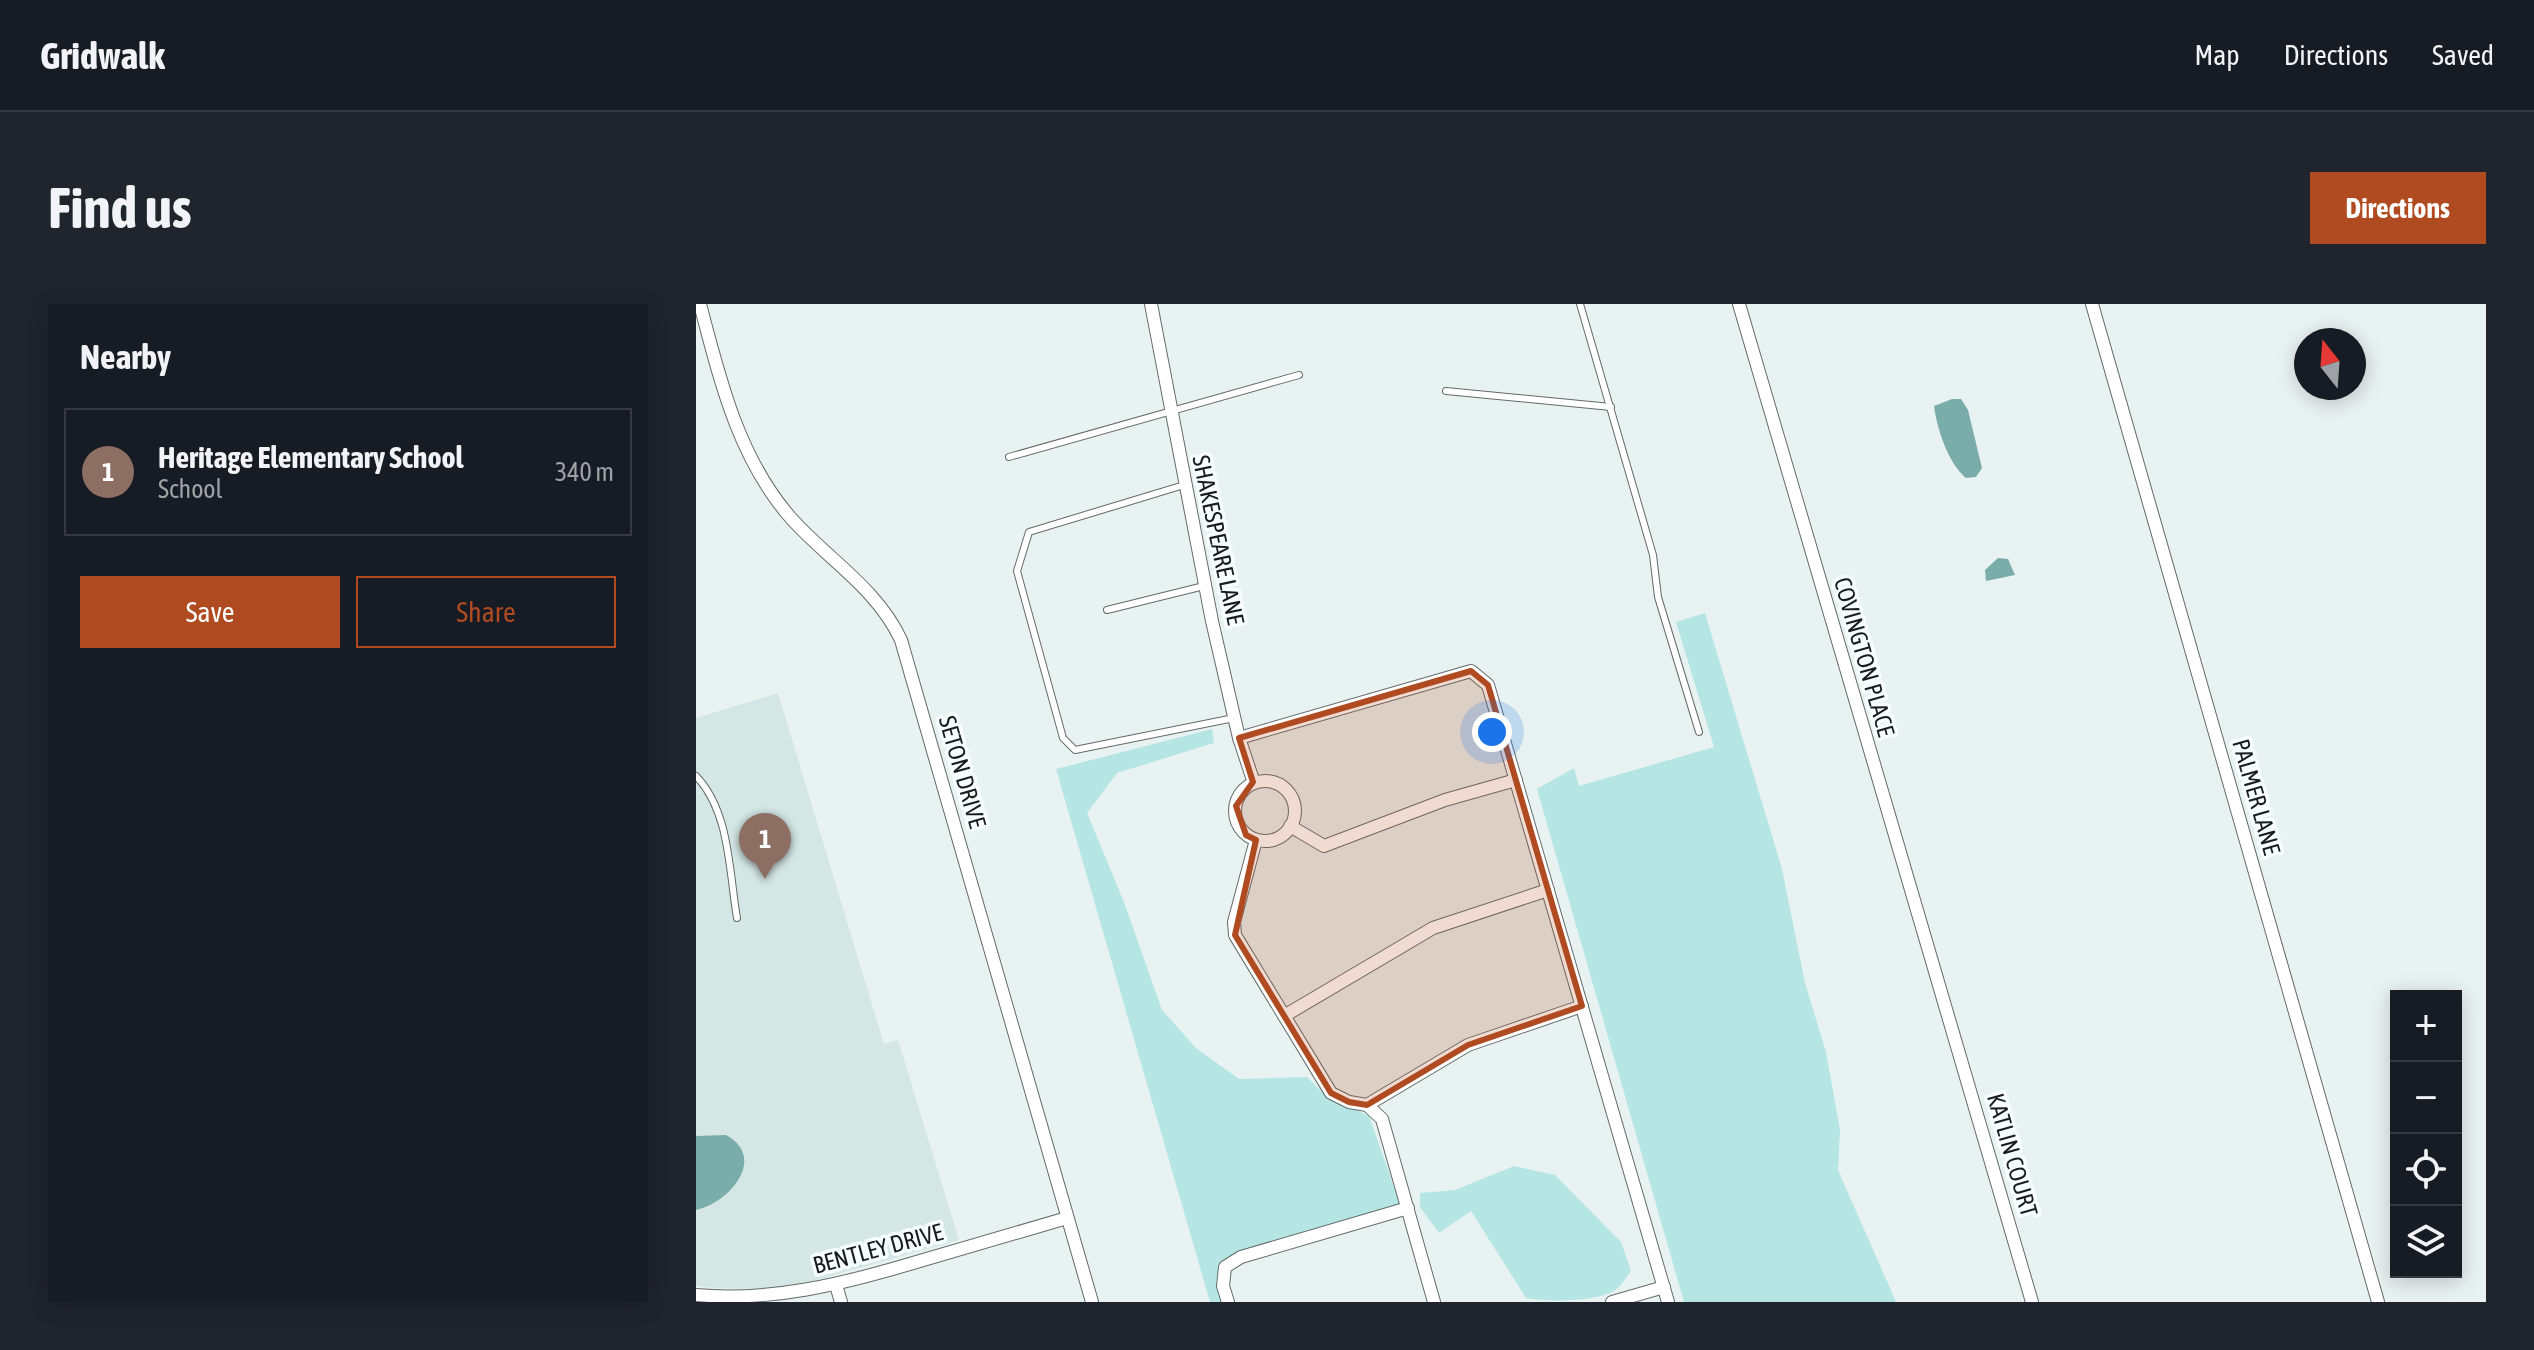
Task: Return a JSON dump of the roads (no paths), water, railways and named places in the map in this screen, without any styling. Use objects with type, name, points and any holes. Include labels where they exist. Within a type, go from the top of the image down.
[{"type":"street","name":"SETON DRIVE","points":[[700,304],[750,460],[791,518],[870,592],[901,640],[1092,1302]]},
{"type":"street","name":"SHAKESPEARE LANE","points":[[1151,304],[1204,586],[1239,738],[1254,783]]},
{"type":"street","name":"COVINGTON PLACE","points":[[1739,304],[1949,1021]]},
{"type":"street","name":"PALMER LANE","points":[[2092,304],[2378,1302]]},
{"type":"street","points":[[1239,738],[1471,671],[1488,685],[1668,1302]]},
{"type":"street","points":[[1290,826],[1324,846],[1432,804],[1516,780]]},
{"type":"street","points":[[1274,782],[1286,790],[1294,810],[1290,826],[1276,838],[1256,840],[1240,828],[1235,813],[1238,797],[1254,783],[1274,782]]},
{"type":"street","points":[[1256,840],[1234,922],[1235,935],[1331,1093],[1349,1102],[1367,1105],[1382,1119],[1434,1302]]},
{"type":"street","points":[[1284,1016],[1433,928],[1548,890]]},
{"type":"street","points":[[1367,1105],[1468,1045],[1582,1006]]},
{"type":"street","name":"KATLIN COURT","points":[[1949,1021],[2032,1302]]},
{"type":"street","points":[[1228,1302],[1223,1286],[1225,1267],[1241,1257],[1408,1208]]},
{"type":"street","name":"BENTLEY DRIVE","points":[[696,1295],[733,1300],[763,1299],[836,1285],[1067,1218]]},
{"type":"street","points":[[836,1285],[841,1302]]},
{"type":"street","points":[[1612,1302],[1664,1287]]},
{"type":"lane","points":[[1580,304],[1653,555],[1658,597],[1699,732]]},
{"type":"lane","points":[[1009,457],[1299,375]]},
{"type":"lane","points":[[1446,391],[1611,407]]},
{"type":"lane","points":[[1184,485],[1029,532],[1017,571],[1063,738],[1075,750],[1234,718]]},
{"type":"lane","points":[[1107,610],[1204,586]]},
{"type":"lane","points":[[696,776],[710,793],[721,822],[737,918]]},
{"type":"place","name":"Heritage Elementary School","points":[[765,879]]}]
